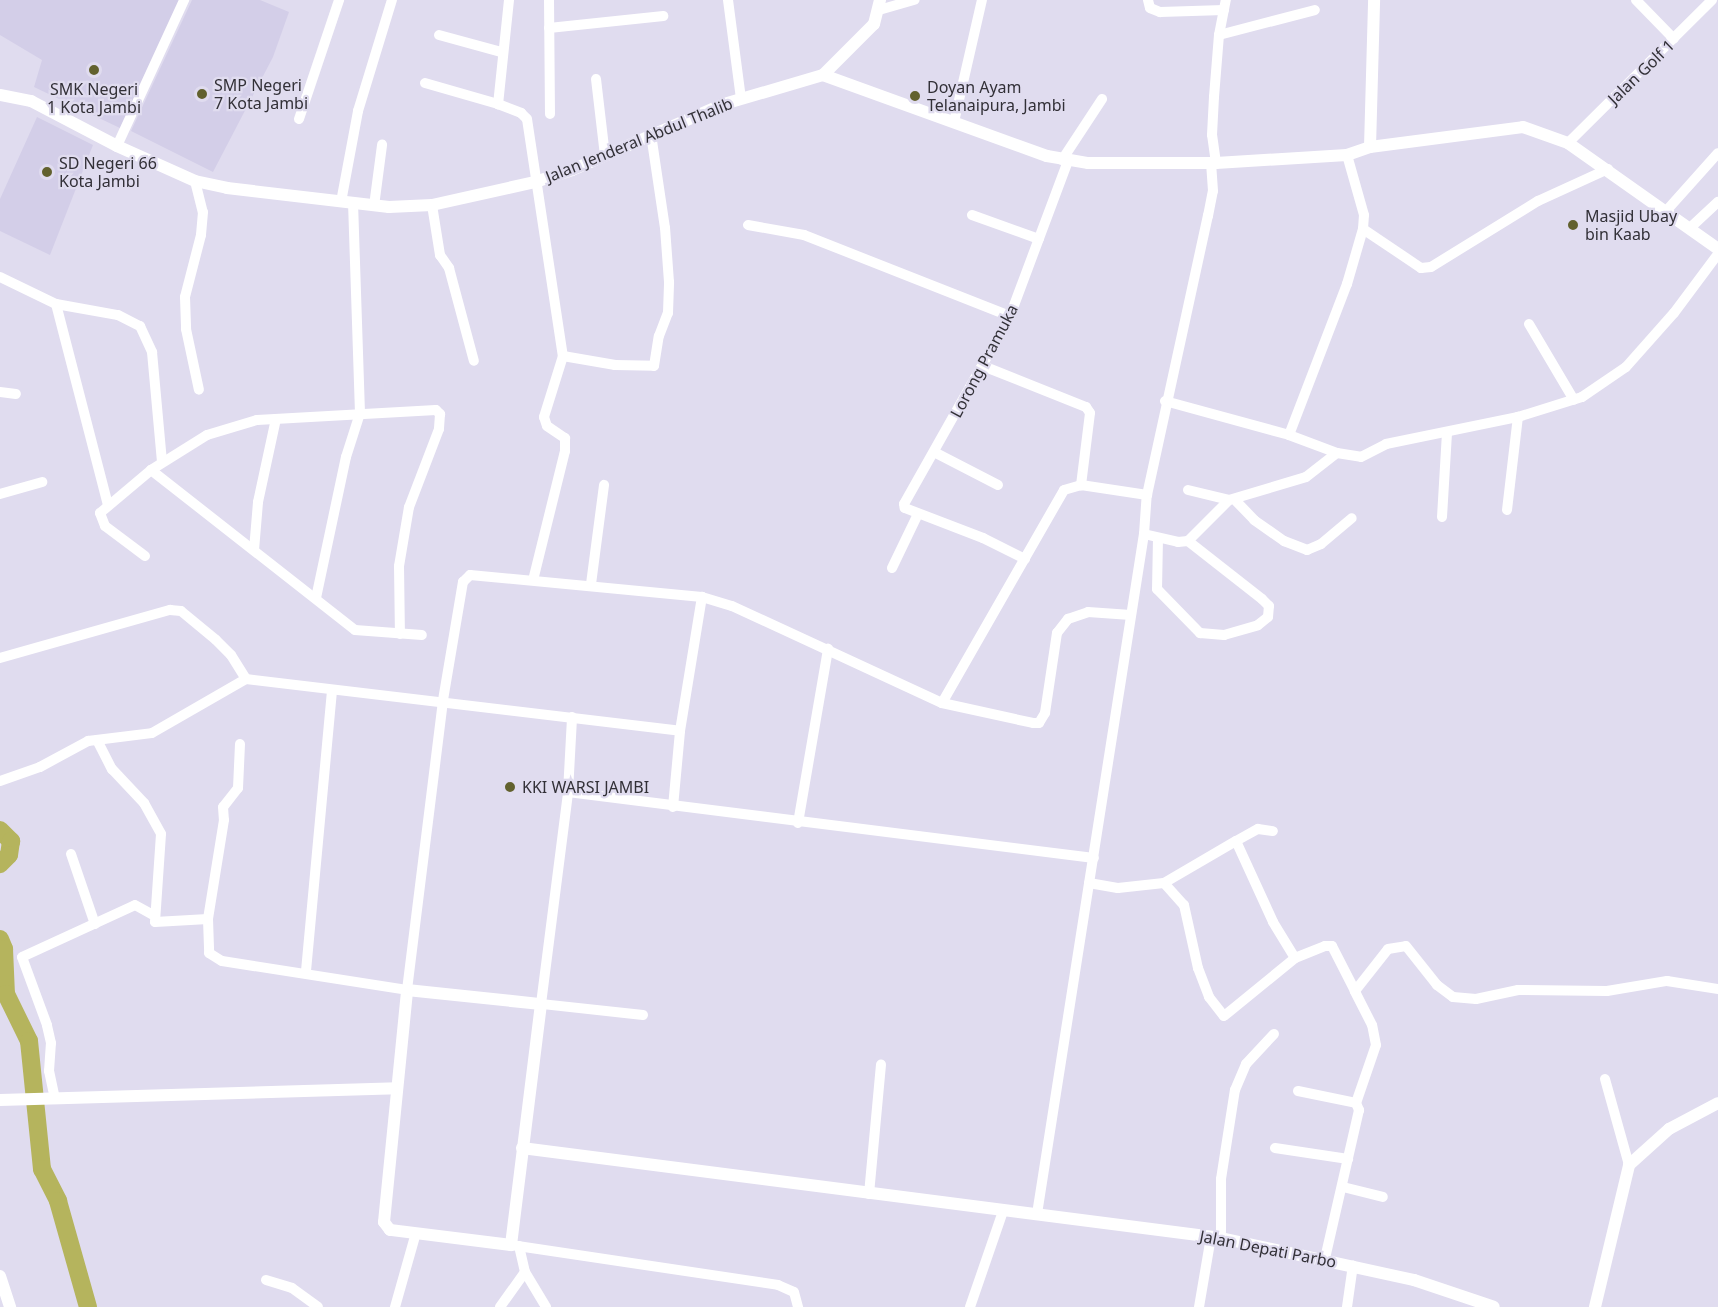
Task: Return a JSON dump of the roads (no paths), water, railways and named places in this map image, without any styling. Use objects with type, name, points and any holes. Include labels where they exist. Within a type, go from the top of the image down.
[{"type":"street","points":[[117,146],[184,0]]},
{"type":"street","points":[[299,119],[339,0]]},
{"type":"street","points":[[316,598],[346,457],[360,413],[347,203],[358,111],[392,0]]},
{"type":"street","points":[[498,104],[501,52],[509,0]]},
{"type":"street","points":[[549,0],[550,114]]},
{"type":"street","points":[[729,0],[741,99]]},
{"type":"street","points":[[915,0],[880,5],[874,24],[823,75],[1065,160],[1214,163],[1347,155],[1370,147],[1523,127],[1568,143],[1691,227],[1718,249]]},
{"type":"street","points":[[954,122],[982,0]]},
{"type":"street","points":[[1037,1214],[1144,534],[1147,495],[1165,401],[1213,191],[1212,135],[1219,35],[1225,5],[1160,12],[1150,8],[1148,0]]},
{"type":"street","points":[[1370,147],[1374,0]]},
{"type":"street","points":[[1636,0],[1674,39]]},
{"type":"street","name":"Jalan Golf 1","points":[[1568,143],[1712,0]]},
{"type":"street","points":[[1219,35],[1315,10]]},
{"type":"street","points":[[549,28],[663,16]]},
{"type":"street","points":[[439,35],[501,52]]},
{"type":"street","name":"Jalan Jenderal Abdul Thalib","points":[[0,95],[31,101],[117,146],[195,181],[374,206],[432,205],[536,182],[741,99],[823,75]]},
{"type":"street","points":[[596,79],[605,156]]},
{"type":"street","points":[[425,83],[498,104],[521,113],[527,119],[563,356],[544,417],[547,426],[566,438],[565,451],[533,580]]},
{"type":"street","name":"Lorong Pramuka","points":[[918,513],[904,504],[1010,316],[1065,160],[1102,99]]},
{"type":"street","points":[[563,356],[615,365],[654,366],[659,336],[668,313],[669,282],[665,228],[651,134]]},
{"type":"street","points":[[374,206],[382,145]]},
{"type":"street","points":[[1666,210],[1718,153]]},
{"type":"street","points":[[1288,435],[1347,284],[1363,229],[1364,215],[1347,155]]},
{"type":"street","points":[[1363,229],[1421,268],[1431,267],[1538,201],[1608,169]]},
{"type":"street","points":[[195,181],[203,212],[201,235],[185,297],[186,329],[199,390]]},
{"type":"street","points":[[1691,227],[1718,202]]},
{"type":"street","points":[[432,205],[440,255],[449,268],[474,361]]},
{"type":"street","points":[[972,215],[1039,239]]},
{"type":"street","points":[[748,225],[804,235],[1010,316]]},
{"type":"street","points":[[1165,401],[1288,435],[1336,453],[1361,457],[1386,444],[1518,417],[1574,400],[1599,389],[1626,367],[1674,313],[1718,254]]},
{"type":"street","points":[[0,277],[56,304],[124,318],[140,326],[148,337],[162,462]]},
{"type":"street","points":[[56,304],[108,505]]},
{"type":"street","points":[[1529,324],[1574,400]]},
{"type":"street","points":[[983,366],[1086,407],[1090,413],[1081,485]]},
{"type":"street","points":[[0,392],[16,393]]},
{"type":"street","points":[[145,556],[101,520],[100,513],[162,462],[207,435],[257,420],[428,408],[440,414],[439,429],[409,507],[399,566],[400,634]]},
{"type":"street","points":[[1507,510],[1518,417]]},
{"type":"street","points":[[254,550],[258,502],[276,419]]},
{"type":"street","points":[[1442,517],[1447,432]]},
{"type":"street","points":[[934,452],[998,485]]},
{"type":"street","points":[[1188,541],[1232,500],[1306,477],[1336,453]]},
{"type":"street","points":[[152,470],[355,630],[422,635]]},
{"type":"street","points":[[0,494],[42,482]]},
{"type":"street","points":[[591,584],[604,485]]},
{"type":"street","points":[[942,703],[1059,496],[1072,485],[1147,495]]},
{"type":"street","points":[[1188,490],[1232,500],[1254,520],[1284,541],[1307,550],[1321,544],[1352,518]]},
{"type":"street","points":[[892,568],[918,513],[982,538],[1025,559]]},
{"type":"street","points":[[1144,534],[1188,541],[1262,599],[1269,606],[1268,617],[1257,625],[1224,635],[1200,633],[1157,589],[1158,538]]},
{"type":"street","points":[[798,1307],[794,1292],[778,1285],[390,1230],[383,1216],[407,990],[443,700],[466,578],[477,574],[702,597],[732,606],[869,667],[942,703],[1039,723],[1045,713],[1058,633],[1068,619],[1088,612],[1131,615]]},
{"type":"street","points":[[673,807],[680,731],[702,597]]},
{"type":"street","points":[[0,658],[170,610],[181,611],[216,640],[231,655],[246,679]]},
{"type":"street","points":[[798,823],[828,650]]},
{"type":"street","points":[[0,781],[97,740],[152,733],[246,679],[332,690],[443,700],[680,731]]},
{"type":"street","points":[[306,971],[332,690]]},
{"type":"street","points":[[546,1307],[525,1272],[515,1246],[522,1148],[568,792],[572,717]]},
{"type":"street","points":[[97,740],[112,769],[144,803],[161,834],[153,915]]},
{"type":"street","points":[[240,744],[238,788],[223,807],[223,830],[208,919],[207,950],[213,957],[407,990],[643,1016]]},
{"type":"street","points":[[568,792],[798,823],[1094,858]]},
{"type":"street","points":[[1089,883],[1118,888],[1164,883],[1258,829],[1273,831]]},
{"type":"street","points":[[1236,841],[1273,922],[1295,958]]},
{"type":"street","points":[[71,855],[95,924]]},
{"type":"street","points":[[1164,883],[1184,905],[1198,968],[1209,997],[1224,1016],[1295,958],[1332,946],[1372,1025],[1376,1045],[1356,1103],[1358,1118],[1324,1259]]},
{"type":"street","points":[[51,1099],[49,1071],[51,1043],[47,1025],[22,957],[135,905],[153,915],[159,922],[208,919]]},
{"type":"street","points":[[1354,991],[1388,949],[1401,945],[1413,951],[1437,985],[1453,998],[1476,999],[1518,990],[1607,991],[1666,981],[1718,989]]},
{"type":"street","points":[[1199,1307],[1216,1237],[1221,1179],[1235,1090],[1246,1064],[1274,1034]]},
{"type":"street","points":[[869,1194],[881,1065]]},
{"type":"street","points":[[1595,1307],[1629,1165],[1605,1079]]},
{"type":"street","points":[[0,1100],[166,1092],[397,1088]]},
{"type":"street","points":[[1298,1091],[1356,1103]]},
{"type":"street","points":[[1629,1165],[1669,1129],[1718,1103]]},
{"type":"street","name":"Jalan Depati Parbo","points":[[522,1148],[1216,1237],[1414,1280],[1494,1307]]},
{"type":"street","points":[[1275,1148],[1348,1159]]},
{"type":"street","points":[[1343,1187],[1383,1197]]},
{"type":"street","points":[[970,1307],[1003,1211]]},
{"type":"street","points":[[395,1307],[416,1233]]},
{"type":"street","points":[[1347,1307],[1353,1265]]},
{"type":"street","points":[[500,1307],[525,1272]]},
{"type":"street","points":[[0,1276],[10,1307]]},
{"type":"street","points":[[266,1280],[292,1288],[318,1307]]},
{"type":"waterway","points":[[0,830],[11,841],[9,855],[0,864]]},
{"type":"waterway","points":[[0,939],[4,949],[6,994],[29,1041],[42,1169],[58,1201],[88,1307]]},
{"type":"place","name":"SMK Negeri 1 Kota Jambi","points":[[94,70]]},
{"type":"place","name":"SMP Negeri 7 Kota Jambi","points":[[202,94]]},
{"type":"place","name":"Doyan Ayam Telanaipura, Jambi","points":[[915,96]]},
{"type":"place","name":"SD Negeri 66 Kota Jambi","points":[[47,172]]},
{"type":"place","name":"Masjid Ubay bin Kaab","points":[[1573,225]]},
{"type":"place","name":"KKI WARSI JAMBI","points":[[510,787]]}]
